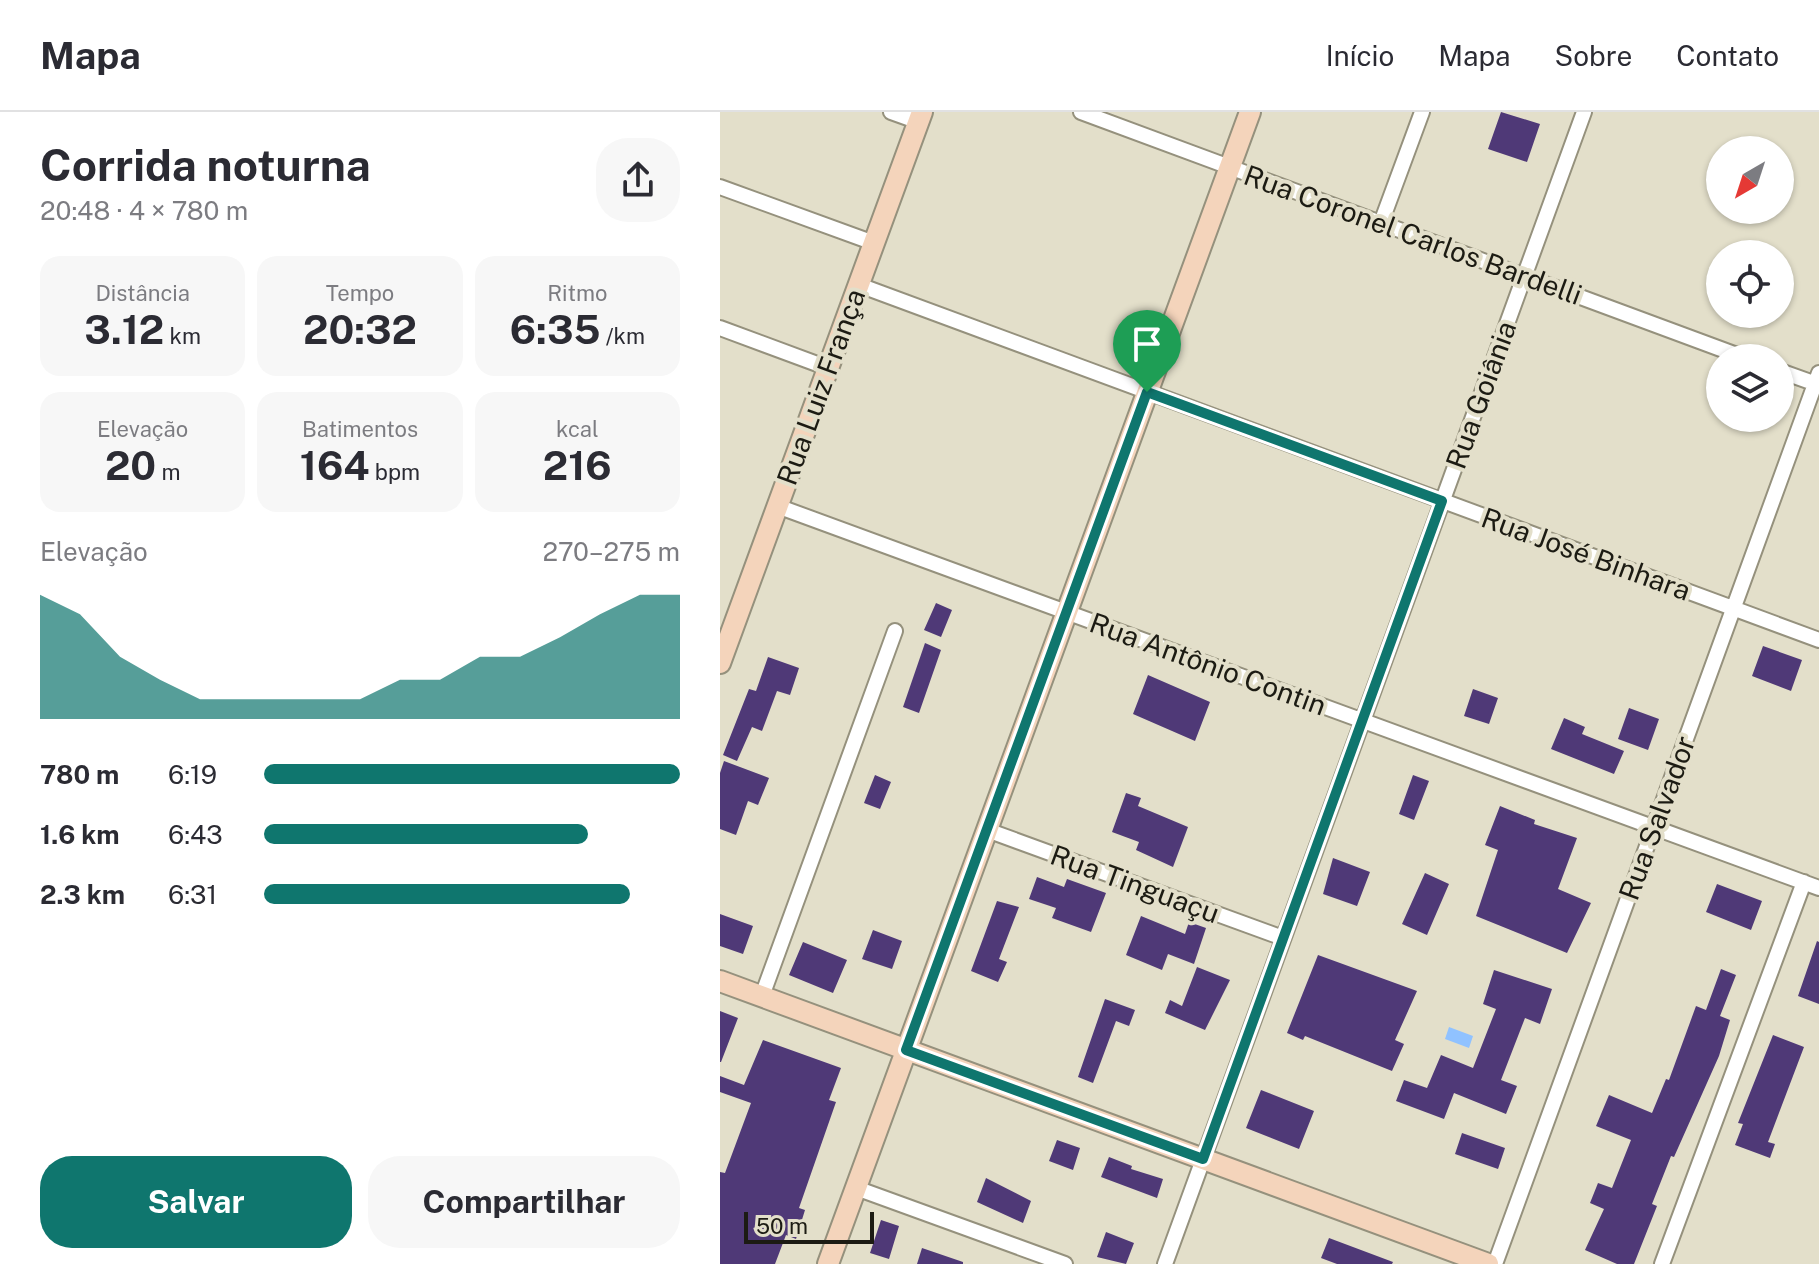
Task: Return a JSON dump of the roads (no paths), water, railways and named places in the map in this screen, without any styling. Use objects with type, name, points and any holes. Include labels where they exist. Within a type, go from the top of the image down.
[{"type":"main road","points":[[828,1264],[1250,112]]},
{"type":"main road","name":"Rua Luiz França","points":[[721,655],[920,117]]},
{"type":"main road","points":[[720,981],[1488,1264]]},
{"type":"street","points":[[891,112],[920,117]]},
{"type":"street","points":[[1381,223],[1422,112]]},
{"type":"street","name":"Rua Goiânia","points":[[1165,1264],[1584,112]]},
{"type":"street","name":"Rua Coronel Carlos Bardelli","points":[[1085,113],[1707,344]]},
{"type":"street","points":[[720,187],[874,243]]},
{"type":"street","name":"Rua José Binhara","points":[[859,285],[1819,640]]},
{"type":"street","points":[[720,328],[828,368]]},
{"type":"street","points":[[1794,375],[1818,381]]},
{"type":"street","name":"Rua Salvador","points":[[1495,1264],[1818,381]]},
{"type":"street","name":"Rua Antônio Contin","points":[[777,506],[1819,888]]},
{"type":"street","points":[[762,996],[895,631]]},
{"type":"street","name":"Rua Tinguaçu","points":[[987,830],[1283,938]]},
{"type":"street","points":[[1662,1264],[1804,882]]},
{"type":"street","points":[[856,1188],[1065,1264]]},
{"type":"water","points":[[1449,1027],[1473,1036],[1469,1048],[1445,1039]]}]
